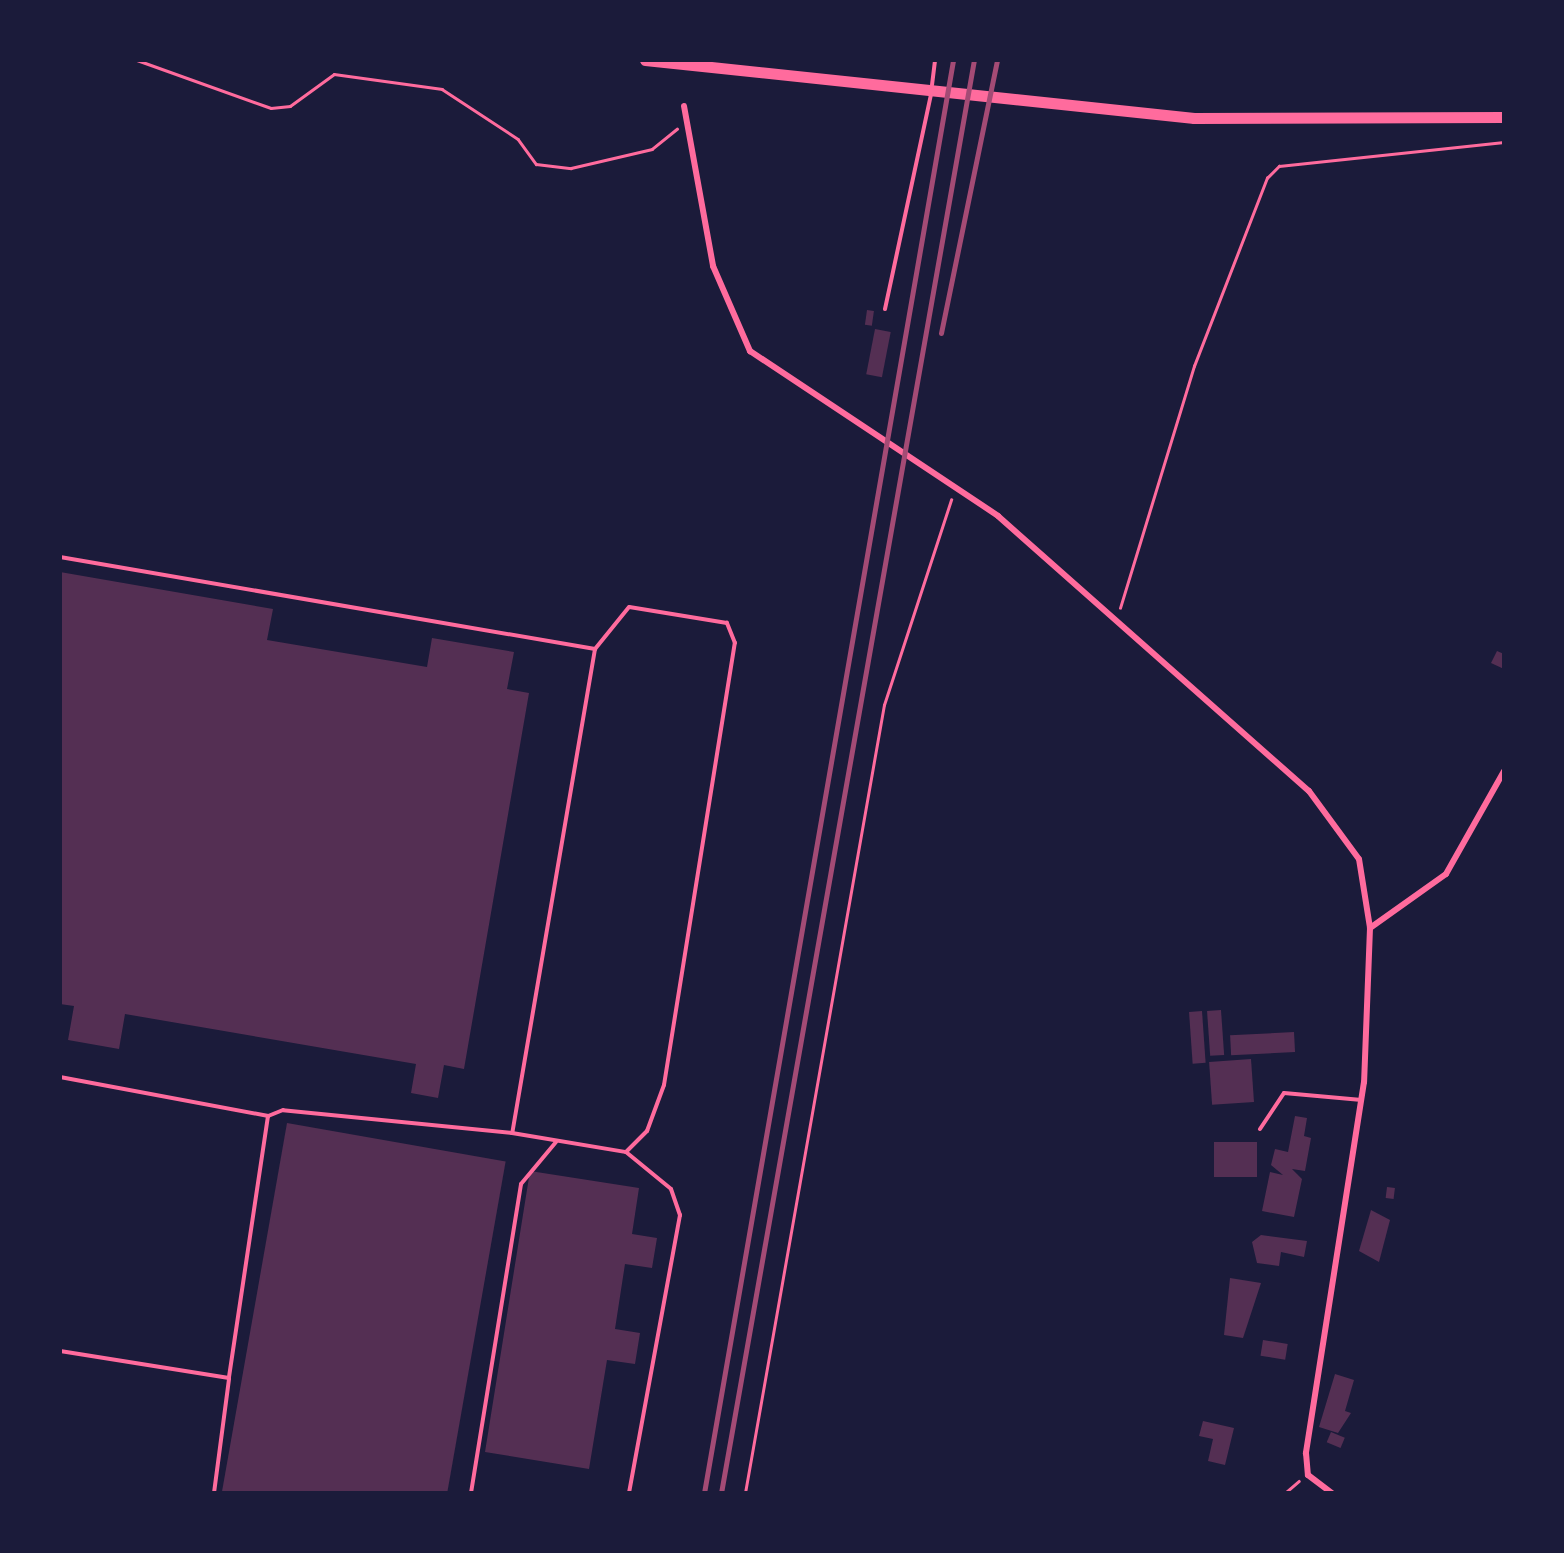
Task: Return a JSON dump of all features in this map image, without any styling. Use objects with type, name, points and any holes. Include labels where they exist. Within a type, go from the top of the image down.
[{"type":"highway","points":[[647,60],[1078,110],[1316,121],[1504,116]]},
{"type":"street","points":[[684,106],[713,266],[750,351],[957,485],[1118,622],[1339,824],[1358,859],[1370,928],[1362,1100],[1308,1475],[1332,1493]]},
{"type":"street","points":[[1370,928],[1446,874],[1504,771]]},
{"type":"lane","points":[[885,309],[935,60]]},
{"type":"lane","points":[[60,557],[596,649]]},
{"type":"lane","points":[[512,1133],[596,649],[629,608],[727,623],[734,643],[664,1085],[648,1131],[626,1152]]},
{"type":"lane","points":[[60,1077],[268,1116],[283,1110],[512,1133],[626,1152],[671,1189],[680,1215],[629,1493]]},
{"type":"lane","points":[[1260,1129],[1284,1093],[1362,1100]]},
{"type":"lane","points":[[214,1493],[268,1116]]},
{"type":"lane","points":[[471,1493],[521,1184],[556,1142]]},
{"type":"lane","points":[[60,1352],[229,1378]]},
{"type":"path","points":[[137,60],[271,108],[290,106],[334,74],[442,89],[518,139],[536,164],[571,168],[652,149],[686,120]]},
{"type":"path","points":[[1118,622],[1194,366],[1268,178],[1279,166],[1504,142]]},
{"type":"path","points":[[745,1493],[884,705],[957,485]]},
{"type":"path","points":[[1285,1493],[1308,1475]]},
{"type":"building","points":[[867,310],[874,311],[872,326],[865,325]]},
{"type":"building","points":[[875,329],[891,332],[882,377],[866,374]]},
{"type":"building","points":[[60,572],[273,609],[267,640],[427,667],[432,638],[514,652],[507,689],[529,693],[464,1069],[444,1065],[438,1098],[411,1093],[416,1064],[125,1014],[119,1049],[68,1040],[74,1006],[60,1004]]},
{"type":"building","points":[[1497,651],[1504,654],[1504,669],[1491,663]]},
{"type":"building","points":[[1221,1010],[1224,1055],[1210,1056],[1207,1011]]},
{"type":"building","points":[[1202,1011],[1206,1063],[1193,1064],[1189,1012]]},
{"type":"building","points":[[1294,1032],[1295,1052],[1231,1055],[1230,1035]]},
{"type":"building","points":[[1251,1059],[1254,1102],[1212,1105],[1209,1062]]},
{"type":"building","points":[[1295,1116],[1307,1118],[1304,1136],[1311,1138],[1305,1171],[1292,1169],[1302,1179],[1294,1217],[1262,1211],[1270,1172],[1283,1175],[1271,1165],[1275,1149],[1288,1152]]},
{"type":"building","points":[[287,1123],[506,1162],[447,1493],[222,1493]]},
{"type":"building","points":[[1214,1142],[1257,1142],[1257,1177],[1214,1177]]},
{"type":"building","points":[[530,1171],[639,1188],[632,1234],[657,1238],[652,1268],[625,1264],[615,1329],[640,1333],[635,1364],[607,1360],[589,1469],[485,1452]]},
{"type":"building","points":[[1387,1187],[1395,1188],[1394,1199],[1386,1198]]},
{"type":"building","points":[[1371,1210],[1390,1220],[1379,1262],[1359,1251]]},
{"type":"building","points":[[1261,1235],[1307,1241],[1304,1257],[1281,1252],[1279,1266],[1257,1263],[1252,1242]]},
{"type":"building","points":[[1230,1278],[1261,1283],[1243,1338],[1224,1335]]},
{"type":"building","points":[[1263,1340],[1288,1344],[1285,1360],[1260,1356]]},
{"type":"building","points":[[1335,1374],[1354,1380],[1345,1411],[1351,1413],[1338,1433],[1319,1427]]},
{"type":"building","points":[[1203,1421],[1234,1428],[1225,1465],[1208,1461],[1213,1439],[1199,1436]]},
{"type":"building","points":[[1331,1432],[1345,1438],[1341,1448],[1327,1442]]},
{"type":"railway","points":[[704,1493],[953,60]]},
{"type":"railway","points":[[721,1493],[974,60]]},
{"type":"railway","points":[[941,333],[997,60]]}]
